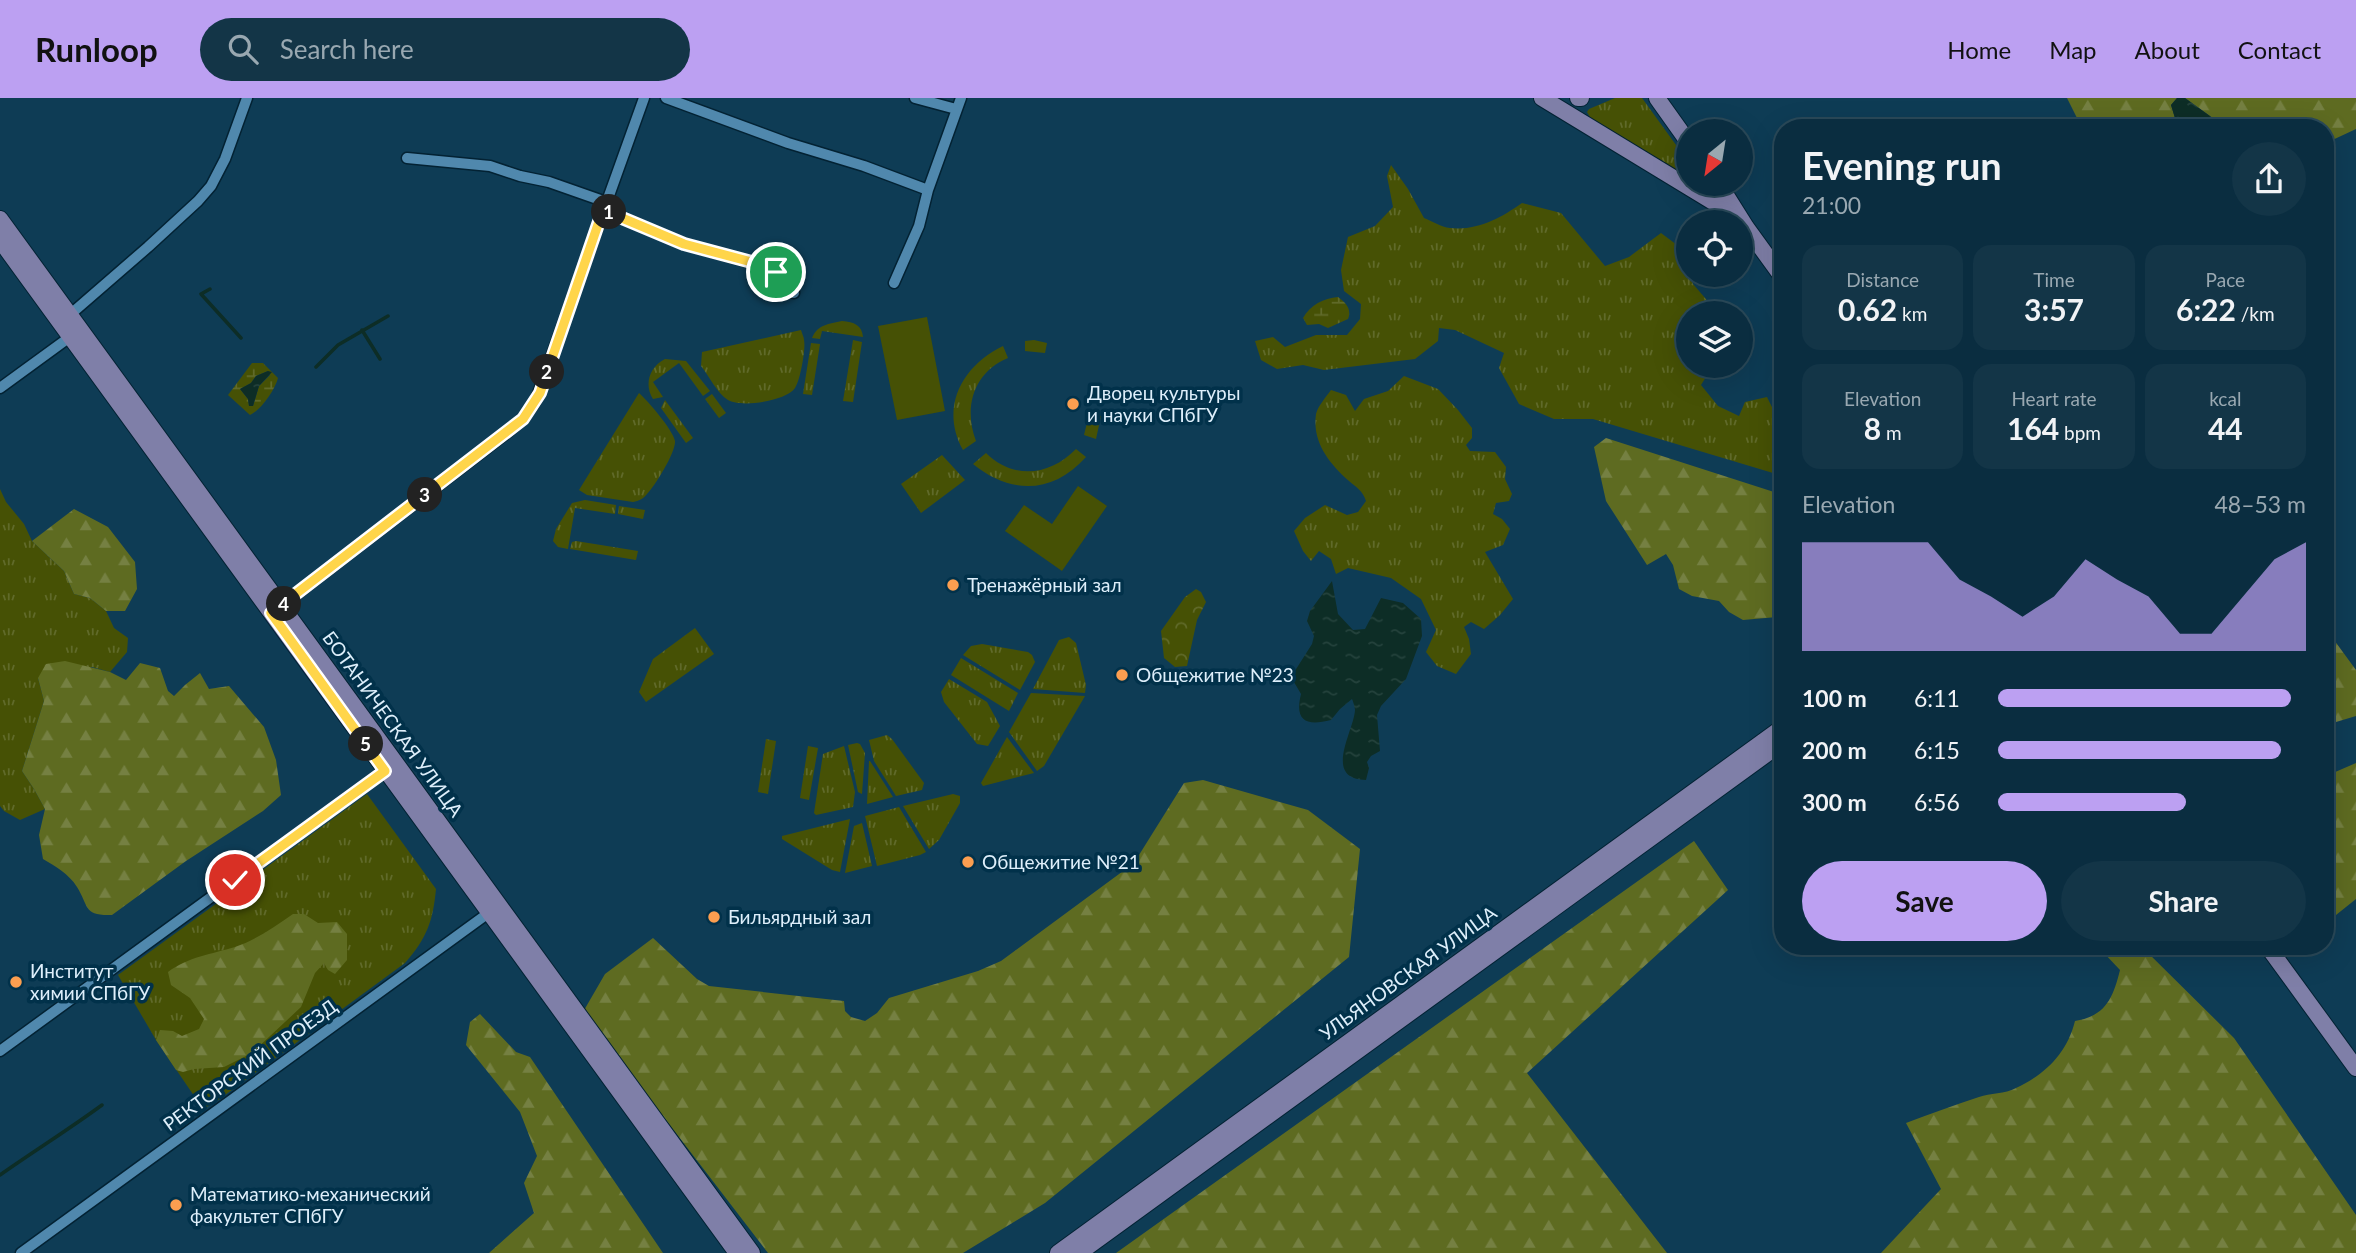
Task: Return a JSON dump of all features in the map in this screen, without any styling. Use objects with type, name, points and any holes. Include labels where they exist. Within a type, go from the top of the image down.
[{"type":"street","points":[[0,388],[70,326],[211,186],[225,159],[247,98]]},
{"type":"street","points":[[276,610],[523,419],[540,393],[644,98]]},
{"type":"street","points":[[666,98],[928,190]]},
{"type":"street","points":[[894,283],[919,226],[928,190],[958,103],[915,98]]},
{"type":"street","points":[[1542,98],[1726,210]]},
{"type":"street","points":[[1657,98],[1676,125]]},
{"type":"street","points":[[407,158],[491,166],[549,182],[684,244],[770,268],[794,293]]},
{"type":"street","name":"БОТАНИЧЕСКАЯ УЛИЦА","points":[[0,219],[70,326],[390,767],[752,1253]]},
{"type":"street","points":[[1753,238],[1774,266]]},
{"type":"street","name":"БОТАНИЧЕСКАЯ УЛИЦА","points":[[0,240],[70,326]]},
{"type":"street","name":"УЛЬЯНОВСКАЯ УЛИЦА","points":[[1058,1253],[1774,734]]},
{"type":"street","name":"УЛЬЯНОВСКАЯ УЛИЦА","points":[[1079,1253],[1774,749]]},
{"type":"street","points":[[0,1051],[390,767]]},
{"type":"street","name":"БОТАНИЧЕСКАЯ УЛИЦА","points":[[494,909],[737,1253]]},
{"type":"street","name":"РЕКТОРСКИЙ ПРОЕЗД","points":[[21,1253],[494,909]]},
{"type":"street","points":[[2274,955],[2356,1068]]},
{"type":"green space","points":[[1615,98],[1642,98],[1676,145],[1676,169],[1591,119],[1587,112]]},
{"type":"green space","points":[[2067,98],[2177,98],[2171,105],[2175,119],[2078,119]]},
{"type":"green space","points":[[2185,98],[2356,98],[2356,129],[2334,139],[2334,119],[2214,119]]},
{"type":"green space","points":[[1391,165],[1424,218],[1447,227],[1479,225],[1506,214],[1522,203],[1561,213],[1605,266],[1629,257],[1661,233],[1676,244],[1676,287],[1696,287],[1708,301],[1676,301],[1676,378],[1705,378],[1701,385],[1718,406],[1739,416],[1745,402],[1767,397],[1774,411],[1773,473],[1593,419],[1554,419],[1519,404],[1499,368],[1504,353],[1455,330],[1439,328],[1438,341],[1415,359],[1324,370],[1303,365],[1277,369],[1261,360],[1255,341],[1273,337],[1285,347],[1316,335],[1347,335],[1360,319],[1361,304],[1344,291],[1341,270],[1348,237],[1375,226],[1393,207],[1387,176]]},
{"type":"green space","points":[[1338,297],[1348,307],[1348,319],[1328,328],[1319,324],[1307,325],[1303,318],[1309,309]]},
{"type":"green space","points":[[927,317],[945,411],[897,420],[878,326]]},
{"type":"green space","points":[[842,321],[857,325],[863,337],[822,331],[820,339],[812,338],[821,327]]},
{"type":"green space","points":[[801,330],[804,350],[799,379],[790,393],[773,400],[743,403],[728,400],[701,366],[702,352]]},
{"type":"green space","points":[[853,340],[862,342],[853,402],[843,401]]},
{"type":"green space","points":[[1025,341],[1047,343],[1045,353],[1025,351]]},
{"type":"green space","points":[[811,343],[820,344],[812,395],[803,394]]},
{"type":"green space","points":[[1003,346],[1008,358],[987,372],[974,392],[971,416],[976,441],[963,450],[953,418],[959,389],[976,364]]},
{"type":"green space","points":[[665,359],[686,361],[710,391],[703,396],[679,363],[653,382],[663,397],[653,399],[649,388],[650,377],[655,367]]},
{"type":"green space","points":[[252,363],[263,363],[278,378],[267,399],[250,415],[228,395]],"holes":[[[268,371],[270,375],[259,386],[253,406],[249,406],[248,399],[240,389],[251,383],[256,376]]]},
{"type":"green space","points":[[1404,376],[1438,389],[1458,410],[1472,428],[1472,438],[1466,445],[1470,451],[1495,452],[1506,467],[1505,479],[1512,494],[1509,501],[1496,503],[1493,514],[1502,519],[1510,529],[1503,545],[1485,552],[1513,599],[1484,629],[1471,622],[1464,627],[1471,654],[1456,674],[1437,666],[1426,652],[1436,630],[1421,599],[1391,578],[1348,568],[1336,574],[1331,559],[1319,551],[1311,561],[1294,531],[1305,518],[1325,505],[1347,515],[1358,512],[1366,501],[1361,492],[1329,459],[1319,443],[1315,424],[1322,402],[1331,390],[1346,395],[1355,411],[1364,399],[1388,391]]},
{"type":"green space","points":[[639,393],[660,416],[673,436],[675,441],[669,460],[651,490],[639,500],[633,502],[587,495],[579,490]]},
{"type":"green space","points":[[712,394],[726,413],[719,418],[705,399]]},
{"type":"green space","points":[[665,400],[693,438],[686,443],[661,408]]},
{"type":"green space","points":[[1089,415],[1101,416],[1096,439],[1084,435]]},
{"type":"green space","points":[[1606,438],[1774,492],[1774,617],[1743,620],[1729,612],[1719,601],[1692,596],[1679,589],[1673,565],[1666,554],[1647,565],[1606,501],[1594,447]]},
{"type":"green space","points":[[1076,449],[1086,457],[1060,478],[1046,484],[1031,486],[1002,481],[973,464],[986,453],[1008,468],[1031,471],[1055,465]]},
{"type":"green space","points":[[942,455],[965,480],[921,513],[901,484]]},
{"type":"green space","points":[[1078,486],[1107,506],[1062,571],[1005,531],[1024,505],[1052,524]]},
{"type":"green space","points":[[0,489],[32,541],[64,571],[74,594],[90,598],[106,611],[114,628],[128,638],[127,652],[110,672],[92,667],[38,678],[44,701],[22,771],[45,809],[20,820],[0,806]]},
{"type":"green space","points":[[585,500],[616,505],[615,514],[575,508],[568,549],[558,547],[553,541],[556,529],[572,503]]},
{"type":"green space","points":[[619,506],[645,510],[643,519],[618,514]]},
{"type":"green space","points":[[74,509],[108,527],[135,562],[137,589],[125,611],[106,611],[90,598],[74,594],[64,571],[32,541]]},
{"type":"green space","points":[[572,542],[638,551],[636,560],[570,549]]},
{"type":"green space","points":[[1196,589],[1201,592],[1206,602],[1197,620],[1187,666],[1175,667],[1164,658],[1161,631],[1185,597]]},
{"type":"green space","points":[[695,628],[714,654],[646,702],[639,692],[653,659]]},
{"type":"green space","points":[[1069,637],[1076,643],[1086,685],[1085,693],[1033,689],[1059,640]]},
{"type":"green space","points":[[2334,640],[2356,670],[2356,716],[2334,723]]},
{"type":"green space","points":[[982,644],[1032,655],[1035,662],[1020,690],[963,655],[971,646]]},
{"type":"green space","points":[[961,658],[1018,693],[1009,711],[951,675]]},
{"type":"green space","points":[[65,661],[110,672],[126,680],[140,663],[160,668],[168,691],[174,696],[200,673],[209,689],[229,686],[264,727],[276,760],[281,795],[263,811],[186,861],[112,915],[91,912],[70,878],[43,859],[39,835],[45,809],[22,771],[44,701],[38,678],[46,664]]},
{"type":"green space","points":[[949,679],[987,702],[1000,726],[988,746],[977,744],[944,702],[941,692]]},
{"type":"green space","points":[[1031,693],[1085,696],[1044,766],[1037,771],[1009,732]]},
{"type":"green space","points":[[887,735],[924,783],[922,790],[896,796],[874,761],[869,740]]},
{"type":"green space","points":[[1007,737],[1034,773],[983,786],[981,783]]},
{"type":"green space","points":[[766,739],[776,741],[768,794],[758,792]]},
{"type":"green space","points":[[857,743],[865,753],[862,794],[858,792],[848,745]]},
{"type":"green space","points":[[808,746],[818,748],[809,800],[800,798]]},
{"type":"green space","points":[[844,746],[855,792],[853,807],[816,815],[814,813],[823,754]]},
{"type":"green space","points":[[870,761],[893,797],[867,804]]},
{"type":"green space","points":[[2356,763],[2356,899],[2334,917],[2334,773]]},
{"type":"green space","points":[[1203,780],[1308,810],[1360,849],[1349,957],[1045,1203],[963,1253],[768,1253],[583,1012],[605,974],[653,938],[697,979],[709,986],[844,1001],[845,1011],[851,1017],[865,1021],[877,1013],[889,998],[978,971],[1001,961],[1134,863],[1184,783]]},
{"type":"green space","points":[[367,794],[436,889],[431,920],[424,937],[405,963],[203,1109],[156,1040],[118,975]]},
{"type":"green space","points":[[953,794],[960,796],[960,803],[939,840],[929,849],[903,806]]},
{"type":"green space","points":[[899,807],[926,852],[877,866],[865,816]]},
{"type":"green space","points":[[850,819],[840,872],[832,870],[782,839],[782,836]]},
{"type":"green space","points":[[862,823],[872,866],[845,873],[854,826]]},
{"type":"green space","points":[[1694,841],[1728,890],[1527,1073],[1667,1253],[1116,1253]]},
{"type":"green space","points":[[293,914],[304,914],[318,923],[337,922],[347,934],[347,960],[335,974],[328,970],[324,963],[315,973],[301,1007],[252,1053],[224,1067],[183,1072],[176,1070],[156,1040],[160,1030],[173,1031],[182,1036],[199,1029],[204,1019],[190,998],[171,985],[168,972],[192,959],[250,941]]},
{"type":"green space","points":[[2106,955],[2150,955],[2234,1038],[2356,1215],[2356,1253],[1881,1253],[1941,1189],[1906,1123],[1979,1097],[2012,1090],[2037,1076],[2061,1053],[2075,1021],[2094,1015],[2106,1004],[2120,970]]},
{"type":"green space","points":[[480,1014],[516,1052],[530,1057],[663,1253],[489,1253],[534,1213],[524,1183],[537,1156],[520,1112],[466,1045],[470,1022]]},
{"type":"water","points":[[2177,98],[2185,98],[2214,119],[2175,119],[2171,105]]},
{"type":"water","points":[[272,372],[259,386],[253,406],[249,406],[248,399],[240,389],[251,383],[256,376]]},
{"type":"water","points":[[1332,581],[1338,614],[1353,630],[1365,629],[1381,598],[1403,603],[1421,619],[1422,636],[1406,679],[1381,706],[1377,715],[1380,751],[1367,762],[1369,768],[1366,780],[1353,778],[1346,772],[1343,763],[1355,710],[1352,699],[1331,720],[1309,722],[1304,720],[1299,711],[1301,694],[1291,677],[1312,644],[1314,636],[1307,621],[1310,611]]},
{"type":"waterway","points":[[210,289],[201,294],[241,338]]},
{"type":"waterway","points":[[316,367],[338,345],[388,316]]},
{"type":"waterway","points":[[362,330],[380,359]]},
{"type":"waterway","points":[[0,1175],[102,1105]]},
{"type":"place","name":"Дворец культуры и науки СПбГУ","points":[[1073,404]]},
{"type":"place","name":"Тренажёрный зал","points":[[953,585]]},
{"type":"place","name":"Общежитие №23","points":[[1122,675]]},
{"type":"place","name":"Общежитие №21","points":[[968,862]]},
{"type":"place","name":"Бильярдный зал","points":[[714,917]]},
{"type":"place","name":"Институт химии СПбГУ","points":[[16,982]]},
{"type":"place","name":"Математико-механический факультет СПбГУ","points":[[176,1205]]},
{"type":"route","points":[[235,880],[385,771],[271,613],[523,419],[540,393],[603,210],[684,244],[759,264],[776,272]]}]
